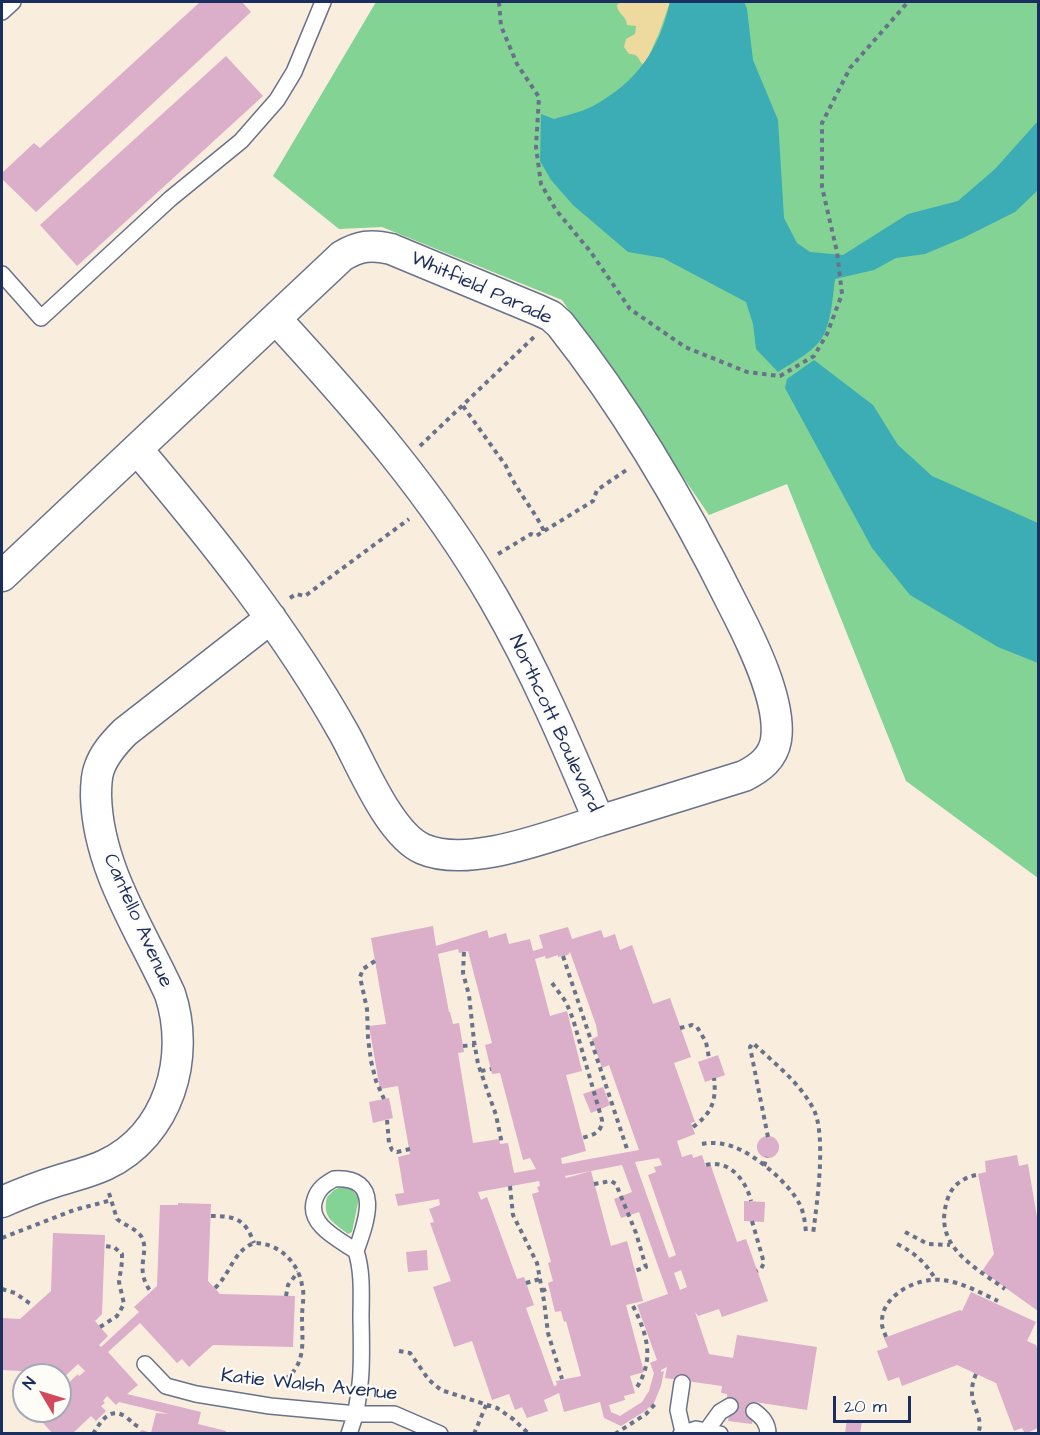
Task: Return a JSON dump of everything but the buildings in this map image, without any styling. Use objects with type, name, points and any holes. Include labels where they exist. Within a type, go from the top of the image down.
[{"type":"street","name":"Whitfield Parade","points":[[2,576],[342,256],[366,245],[391,249],[550,316],[568,334],[647,448],[670,486],[708,555],[754,649],[772,702],[776,724],[776,739],[766,760],[757,769],[744,776],[599,821]]},
{"type":"street","name":"Northcott Boulevard","points":[[137,449],[201,525],[279,609],[321,695],[393,823],[412,843],[439,853],[483,853],[510,848],[599,821],[562,732],[513,634],[482,580],[431,503],[366,417],[276,319]]},
{"type":"street","name":"Cantello Avenue","points":[[2,1202],[35,1188],[92,1170],[115,1159],[147,1132],[164,1107],[175,1080],[179,1048],[176,1011],[163,977],[120,892],[107,859],[97,806],[98,772],[108,751],[125,732],[279,609]]},
{"type":"lane","points":[[2,12],[13,2]]},
{"type":"lane","points":[[2,274],[41,318],[170,199],[241,141],[270,109],[294,72],[323,2]]},
{"type":"lane","points":[[349,1434],[357,1414],[362,1373],[361,1268],[356,1251],[369,1204],[367,1195],[353,1181],[334,1179],[320,1189],[313,1205],[314,1213],[323,1228],[356,1251]]},
{"type":"lane","name":"Katie Walsh Avenue","points":[[145,1364],[166,1386],[196,1394],[270,1406],[357,1414],[394,1414],[440,1434]]},
{"type":"lane","points":[[682,1383],[678,1410],[682,1433],[696,1429],[713,1432],[720,1412],[730,1406]]},
{"type":"lane","points":[[754,1411],[763,1419],[768,1434]]},
{"type":"path","points":[[499,2],[501,26],[517,64],[539,97],[536,147],[541,184],[556,210],[590,251],[630,309],[685,347],[747,372],[780,376],[814,356],[827,334],[842,294],[837,252],[822,187],[822,123],[850,68],[908,2]]},
{"type":"path","points":[[412,454],[533,340],[536,333]]},
{"type":"path","points":[[463,406],[506,466],[510,477],[544,531]]},
{"type":"path","points":[[495,556],[531,534],[536,537],[593,501],[597,490],[630,468]]},
{"type":"path","points":[[279,609],[296,594],[305,596],[431,503]]},
{"type":"path","points":[[464,952],[464,973],[475,1045],[496,1115],[502,1144]]},
{"type":"path","points":[[562,956],[628,1152]]},
{"type":"path","points":[[375,961],[363,969],[360,977],[367,1009],[368,1038],[373,1069],[384,1099]]},
{"type":"path","points":[[552,983],[563,996],[569,1009],[602,1120],[598,1132],[582,1138]]},
{"type":"path","points":[[680,1028],[692,1024],[698,1027],[706,1042],[709,1058]]},
{"type":"path","points":[[768,1137],[750,1047],[753,1043],[789,1076],[810,1102],[816,1115],[820,1149],[813,1234]]},
{"type":"path","points":[[463,1046],[475,1045]]},
{"type":"path","points":[[481,1071],[491,1069]]},
{"type":"path","points":[[693,1127],[710,1112],[715,1097],[714,1078]]},
{"type":"path","points":[[387,1120],[389,1143],[392,1150],[397,1152],[410,1149]]},
{"type":"path","points":[[702,1144],[719,1143],[735,1147],[764,1166],[799,1203],[806,1232]]},
{"type":"path","points":[[764,1166],[767,1158]]},
{"type":"path","points":[[706,1165],[716,1163],[729,1168],[739,1177],[752,1201]]},
{"type":"path","points":[[976,1175],[963,1179],[955,1186],[946,1202],[942,1221],[951,1245],[1005,1289]]},
{"type":"path","points":[[594,1184],[610,1181],[616,1184],[639,1242],[646,1267],[635,1271]]},
{"type":"path","points":[[510,1186],[513,1215],[535,1257],[548,1334],[562,1379]]},
{"type":"path","points":[[108,1188],[117,1219],[138,1232],[142,1239],[145,1252],[141,1268],[144,1281],[151,1292]]},
{"type":"path","points":[[2,1238],[74,1210],[112,1200]]},
{"type":"path","points":[[211,1216],[239,1220],[247,1228],[254,1243]]},
{"type":"path","points":[[752,1221],[764,1263],[757,1271]]},
{"type":"path","points":[[904,1232],[928,1244],[951,1245]]},
{"type":"path","points":[[215,1288],[229,1272],[239,1252],[254,1243],[272,1246],[283,1252],[298,1272],[303,1287],[302,1357],[297,1368],[284,1380]]},
{"type":"path","points":[[897,1244],[918,1256],[936,1280]]},
{"type":"path","points":[[100,1327],[117,1316],[124,1304],[119,1282],[122,1254],[114,1247],[104,1246]]},
{"type":"path","points":[[286,1296],[288,1285],[298,1272]]},
{"type":"path","points":[[526,1283],[540,1279]]},
{"type":"path","points":[[886,1337],[882,1317],[891,1300],[903,1289],[921,1282],[936,1280],[952,1282],[998,1300]]},
{"type":"path","points":[[542,1291],[549,1288]]},
{"type":"path","points":[[2,1289],[15,1293],[32,1305]]},
{"type":"path","points":[[633,1306],[643,1329],[648,1356],[646,1371],[635,1390]]},
{"type":"path","points":[[399,1351],[410,1353],[429,1380],[441,1390],[462,1398],[487,1403],[505,1413],[529,1434]]},
{"type":"path","points":[[976,1374],[970,1395],[980,1421],[978,1434]]},
{"type":"path","points":[[615,1434],[646,1414],[661,1396]]},
{"type":"path","points":[[474,1434],[487,1403]]},
{"type":"path","points":[[93,1434],[101,1421],[115,1413],[142,1428]]},
{"type":"green space","points":[[376,2],[1038,2],[1038,878],[906,781],[787,484],[709,515],[562,300],[382,227],[339,229],[273,176]]},
{"type":"green space","points":[[341,1187],[351,1189],[359,1198],[352,1232],[348,1234],[333,1223],[326,1210],[327,1197]]},
{"type":"sand","points":[[620,2],[670,2],[646,62],[642,64],[624,47],[626,39],[635,34],[636,26],[627,25],[617,8]]},
{"type":"water","points":[[670,2],[744,2],[747,9],[753,60],[778,120],[784,218],[797,243],[810,252],[843,255],[908,214],[958,201],[995,169],[1038,121],[1038,190],[1015,212],[963,238],[925,254],[896,258],[874,270],[835,279],[830,316],[823,336],[809,352],[778,372],[756,349],[753,324],[746,302],[663,258],[628,252],[573,205],[551,180],[540,161],[541,114],[554,119],[579,112],[608,97],[622,86],[644,63],[652,50],[660,35]]},
{"type":"water","points":[[814,360],[873,405],[898,445],[932,476],[1038,523],[1038,663],[998,647],[910,595],[872,548],[785,388],[787,379]]}]
